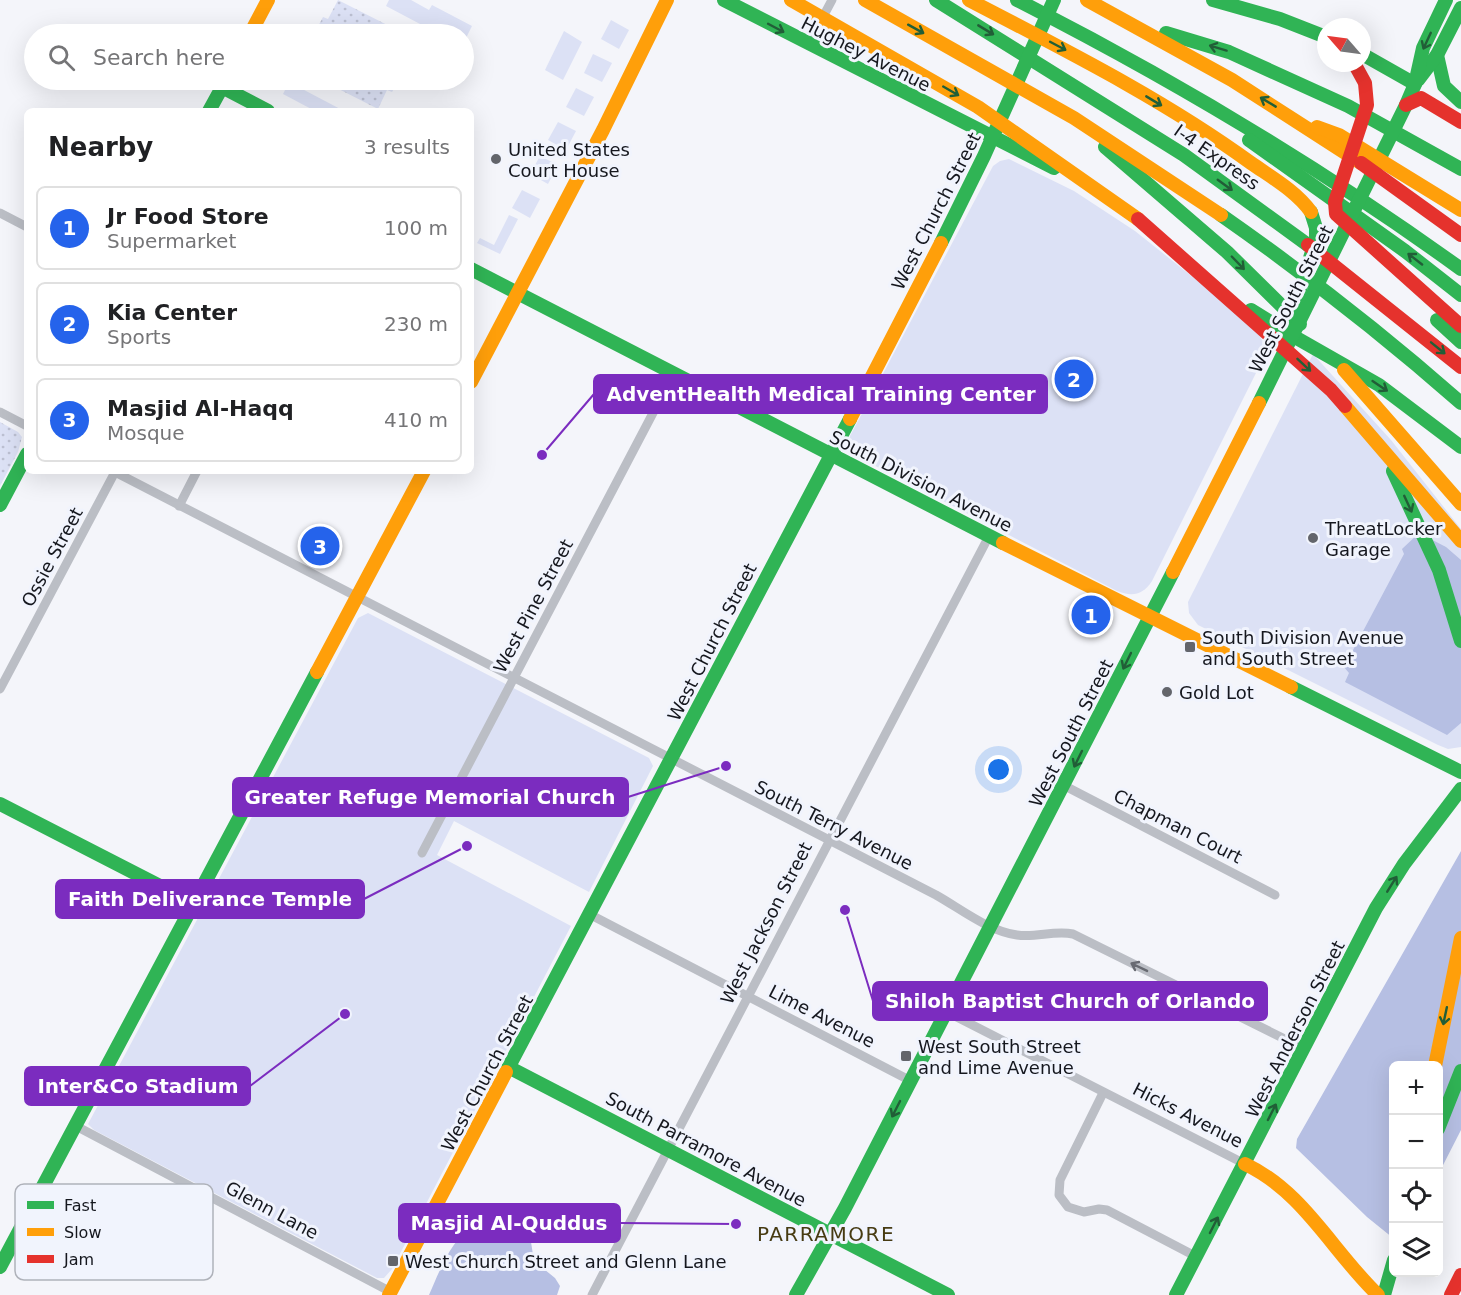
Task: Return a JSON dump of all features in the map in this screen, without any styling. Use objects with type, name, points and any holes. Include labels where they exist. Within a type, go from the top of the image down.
[{"type":"main road","points":[[255,24],[268,0]]},
{"type":"main road","points":[[474,376],[603,130],[667,0]]},
{"type":"main road","name":"Hughey Avenue","points":[[724,0],[808,45],[1063,173],[1118,205],[1232,296],[1293,336],[1379,385],[1461,447]]},
{"type":"main road","points":[[791,0],[978,107],[1141,221],[1330,390],[1461,541]]},
{"type":"main road","points":[[865,0],[1079,121],[1282,258],[1425,370],[1461,403]]},
{"type":"main road","name":"I-4 Express","points":[[936,0],[1184,154],[1297,236],[1461,367]]},
{"type":"main road","points":[[969,0],[1103,72],[1251,162],[1308,208],[1314,217],[1316,238],[1294,306],[1293,336]]},
{"type":"main road","name":"I-4 Express","points":[[1017,0],[1113,50],[1294,154],[1461,269]]},
{"type":"main road","name":"West Church Street","points":[[390,1294],[914,296],[993,138],[1054,0]]},
{"type":"main road","points":[[1087,0],[1461,210]]},
{"type":"main road","points":[[1214,0],[1317,34]]},
{"type":"main road","name":"West South Street","points":[[796,1295],[1065,786],[1150,614],[1346,232],[1406,105],[1415,84],[1423,48],[1446,0]]},
{"type":"main road","name":"West South Street","points":[[1415,84],[1437,55],[1461,8]]},
{"type":"main road","points":[[1127,21],[1229,52],[1348,106],[1461,169]]},
{"type":"main road","points":[[1437,55],[1444,86],[1461,102]]},
{"type":"main road","points":[[1371,59],[1461,110]]},
{"type":"main road","points":[[1359,72],[1368,89],[1367,105],[1335,202],[1336,214],[1346,232],[1461,342]]},
{"type":"main road","points":[[1183,89],[1203,107],[1461,295]]},
{"type":"main road","points":[[211,108],[220,90]]},
{"type":"main road","points":[[235,90],[263,108]]},
{"type":"main road","points":[[1406,105],[1421,98],[1430,101],[1461,123]]},
{"type":"main road","points":[[1079,121],[1114,157],[1227,252],[1317,341],[1461,504]]},
{"type":"main road","points":[[1336,141],[1461,235]]},
{"type":"main road","points":[[1346,232],[1461,326]]},
{"type":"main road","name":"South Division Avenue","points":[[474,271],[989,536],[1150,614],[1461,772]]},
{"type":"main road","points":[[1383,451],[1439,570],[1461,641]]},
{"type":"main road","points":[[0,505],[24,460]]},
{"type":"main road","points":[[43,1184],[422,474]]},
{"type":"main road","name":"West Anderson Street","points":[[1176,1295],[1376,908],[1404,864],[1461,789]]},
{"type":"main road","points":[[0,804],[193,903]]},
{"type":"main road","points":[[1436,1061],[1461,938]]},
{"type":"main road","name":"South Parramore Avenue","points":[[510,1068],[948,1295]]},
{"type":"main road","points":[[1443,1116],[1461,1071]]},
{"type":"main road","name":"Hicks Avenue","points":[[1245,1164],[1270,1177],[1286,1191],[1345,1261],[1378,1295]]},
{"type":"main road","points":[[0,1267],[15,1238]]},
{"type":"main road","points":[[1384,1295],[1389,1277]]},
{"type":"street","points":[[808,45],[832,0]]},
{"type":"street","points":[[0,213],[24,225]]},
{"type":"street","name":"West Pine Street","points":[[422,853],[674,373]]},
{"type":"street","points":[[0,412],[24,424]]},
{"type":"street","name":"Ossie Street","points":[[0,689],[113,474]]},
{"type":"street","name":"South Terry Avenue","points":[[118,474],[992,927],[1016,935],[1058,931],[1073,934],[1305,1049]]},
{"type":"street","points":[[179,506],[195,474]]},
{"type":"street","name":"West Jackson Street","points":[[592,1295],[989,536]]},
{"type":"street","name":"Chapman Court","points":[[1065,786],[1275,895]]},
{"type":"street","name":"Lime Avenue","points":[[591,915],[911,1081]]},
{"type":"street","name":"Hicks Avenue","points":[[947,1012],[1245,1164]]},
{"type":"street","points":[[1103,1093],[1063,1173],[1059,1195],[1068,1207],[1084,1212],[1107,1210],[1197,1257]]},
{"type":"street","name":"Glenn Lane","points":[[74,1125],[184,1184]]},
{"type":"street","name":"Glenn Lane","points":[[213,1199],[390,1294]]},
{"type":"shaded area","points":[[338,0],[385,24],[319,24],[323,17],[328,19]]},
{"type":"shaded area","points":[[389,0],[411,0],[429,10],[432,5],[468,24],[420,24],[386,6]]},
{"type":"shaded area","points":[[611,20],[629,30],[619,49],[601,39]]},
{"type":"shaded area","points":[[564,31],[582,42],[563,80],[545,70]]},
{"type":"shaded area","points":[[593,54],[612,63],[602,82],[584,73]]},
{"type":"shaded area","points":[[576,88],[594,97],[584,116],[566,107]]},
{"type":"shaded area","points":[[285,90],[304,90],[338,108],[309,108],[283,94]]},
{"type":"shaded area","points":[[341,90],[387,90],[378,108]]},
{"type":"shaded area","points":[[558,122],[576,131],[566,150],[548,140]]},
{"type":"shaded area","points":[[540,156],[558,165],[548,184],[530,174]]},
{"type":"shaded area","points":[[1009,159],[1074,191],[1135,231],[1253,325],[1264,343],[1265,355],[1152,581],[1137,594],[1117,591],[858,457],[849,448],[850,436],[993,166]]},
{"type":"shaded area","points":[[522,190],[540,199],[530,218],[512,208]]},
{"type":"shaded area","points":[[509,215],[518,219],[500,254],[477,243],[480,238],[494,245]]},
{"type":"shaded area","points":[[1313,354],[1391,440],[1461,529],[1461,747],[1448,749],[1438,745],[1198,625],[1189,613],[1188,602]]},
{"type":"shaded area","points":[[0,422],[18,432],[22,437],[18,452],[0,486]]},
{"type":"shaded area","points":[[368,613],[649,758],[653,766],[589,892],[454,821],[437,855],[571,926],[392,1269],[384,1278],[377,1278],[213,1192],[213,1184],[197,1184],[94,1130],[88,1124],[358,618]]},
{"type":"water","points":[[1419,533],[1446,547],[1461,560],[1461,723],[1447,735],[1345,682],[1349,673],[1344,667],[1404,554],[1402,549]]},
{"type":"water","points":[[1461,851],[1461,1130],[1443,1165],[1443,1061],[1389,1061],[1389,1235],[1367,1217],[1296,1148],[1297,1139]]},
{"type":"water","points":[[475,1224],[505,1228],[531,1242],[534,1261],[555,1278],[560,1286],[557,1295],[429,1295],[453,1246]]},
{"type":"traffic: fast","points":[[724,0],[1054,168]]},
{"type":"traffic: fast","points":[[936,0],[1184,155],[1308,245]]},
{"type":"traffic: fast","points":[[1017,0],[1132,61],[1244,126],[1354,195],[1461,269]]},
{"type":"traffic: fast","points":[[941,243],[984,156],[1054,0]]},
{"type":"traffic: fast","points":[[1213,0],[1280,19],[1317,33]]},
{"type":"traffic: fast","points":[[1259,403],[1406,105],[1415,84],[1423,48],[1446,0]]},
{"type":"traffic: fast","points":[[1418,80],[1437,55],[1461,8]]},
{"type":"traffic: fast","points":[[1166,33],[1229,52],[1348,106],[1461,169]]},
{"type":"traffic: fast","points":[[1437,55],[1444,86],[1461,102]]},
{"type":"traffic: fast","points":[[1371,59],[1415,84]]},
{"type":"traffic: fast","points":[[211,108],[221,90]]},
{"type":"traffic: fast","points":[[228,90],[262,108]]},
{"type":"traffic: fast","points":[[1249,140],[1405,251],[1461,295]]},
{"type":"traffic: fast","points":[[1105,147],[1227,252],[1300,324]]},
{"type":"traffic: fast","points":[[1311,212],[1316,228],[1316,239],[1294,309],[1293,336],[1379,385],[1461,447]]},
{"type":"traffic: fast","points":[[1221,215],[1344,306],[1461,403]]},
{"type":"traffic: fast","points":[[474,271],[1003,543]]},
{"type":"traffic: fast","points":[[1251,310],[1293,336]]},
{"type":"traffic: fast","points":[[1437,320],[1461,342]]},
{"type":"traffic: fast","points":[[506,1072],[850,419]]},
{"type":"traffic: fast","points":[[0,505],[24,460]]},
{"type":"traffic: fast","points":[[1393,471],[1439,570],[1461,641]]},
{"type":"traffic: fast","points":[[796,1295],[845,1208],[1173,572]]},
{"type":"traffic: fast","points":[[44,1184],[317,672]]},
{"type":"traffic: fast","points":[[1291,687],[1461,772]]},
{"type":"traffic: fast","points":[[1176,1295],[1376,908],[1404,864],[1461,789]]},
{"type":"traffic: fast","points":[[0,804],[193,903]]},
{"type":"traffic: fast","points":[[510,1068],[948,1295]]},
{"type":"traffic: fast","points":[[1443,1116],[1461,1071]]},
{"type":"traffic: fast","points":[[0,1267],[15,1239]]},
{"type":"traffic: fast","points":[[1384,1295],[1389,1277]]},
{"type":"traffic: slow","points":[[255,24],[268,0]]},
{"type":"traffic: slow","points":[[474,376],[603,130],[667,0]]},
{"type":"traffic: slow","points":[[791,0],[978,107],[1138,219]]},
{"type":"traffic: slow","points":[[865,0],[1074,118],[1221,215]]},
{"type":"traffic: slow","points":[[969,0],[1148,96],[1283,185],[1311,212]]},
{"type":"traffic: slow","points":[[1087,0],[1232,80],[1361,163]]},
{"type":"traffic: slow","points":[[1317,127],[1339,135],[1461,210]]},
{"type":"traffic: slow","points":[[850,419],[941,243]]},
{"type":"traffic: slow","points":[[1344,370],[1461,504]]},
{"type":"traffic: slow","points":[[1173,572],[1259,403]]},
{"type":"traffic: slow","points":[[1345,406],[1461,541]]},
{"type":"traffic: slow","points":[[317,672],[422,474]]},
{"type":"traffic: slow","points":[[1003,543],[1291,687]]},
{"type":"traffic: slow","points":[[1436,1061],[1461,938]]},
{"type":"traffic: slow","points":[[389,1295],[506,1072]]},
{"type":"traffic: slow","points":[[1245,1164],[1266,1176],[1301,1206],[1378,1295]]},
{"type":"traffic: jam","points":[[1359,72],[1365,83],[1367,105],[1335,202],[1336,214],[1461,326]]},
{"type":"traffic: jam","points":[[1406,105],[1421,98],[1461,122]]},
{"type":"traffic: jam","points":[[1361,163],[1461,235]]},
{"type":"traffic: jam","points":[[1138,219],[1331,390],[1345,406]]},
{"type":"traffic: jam","points":[[1308,245],[1461,367]]},
{"type":"traffic: jam","points":[[1451,1295],[1461,1275]]},
{"type":"place","name":"United States Court House","points":[[496,159]]},
{"type":"place","name":"Kia Center","points":[[1074,379]]},
{"type":"place","name":"AdventHealth Medical Training Center","points":[[542,455]]},
{"type":"place","name":"ThreatLocker Garage","points":[[1313,538]]},
{"type":"place","name":"Masjid Al-Haqq","points":[[320,546]]},
{"type":"place","name":"Jr Food Store","points":[[1091,615]]},
{"type":"place","name":"South Division Avenue and South Street","points":[[1190,647]]},
{"type":"place","name":"Gold Lot","points":[[1167,692]]},
{"type":"place","name":"Greater Refuge Memorial Church","points":[[726,766]]},
{"type":"place","name":"Faith Deliverance Temple","points":[[467,846]]},
{"type":"place","name":"Shiloh Baptist Church of Orlando","points":[[845,910]]},
{"type":"place","name":"Inter&Co Stadium","points":[[345,1014]]},
{"type":"place","name":"West South Street and Lime Avenue","points":[[906,1056]]},
{"type":"place","name":"Masjid Al-Quddus","points":[[736,1224]]},
{"type":"place","name":"West Church Street and Glenn Lane","points":[[393,1261]]},
{"type":"district","name":"PARRAMORE","points":[[826,1234]]}]
